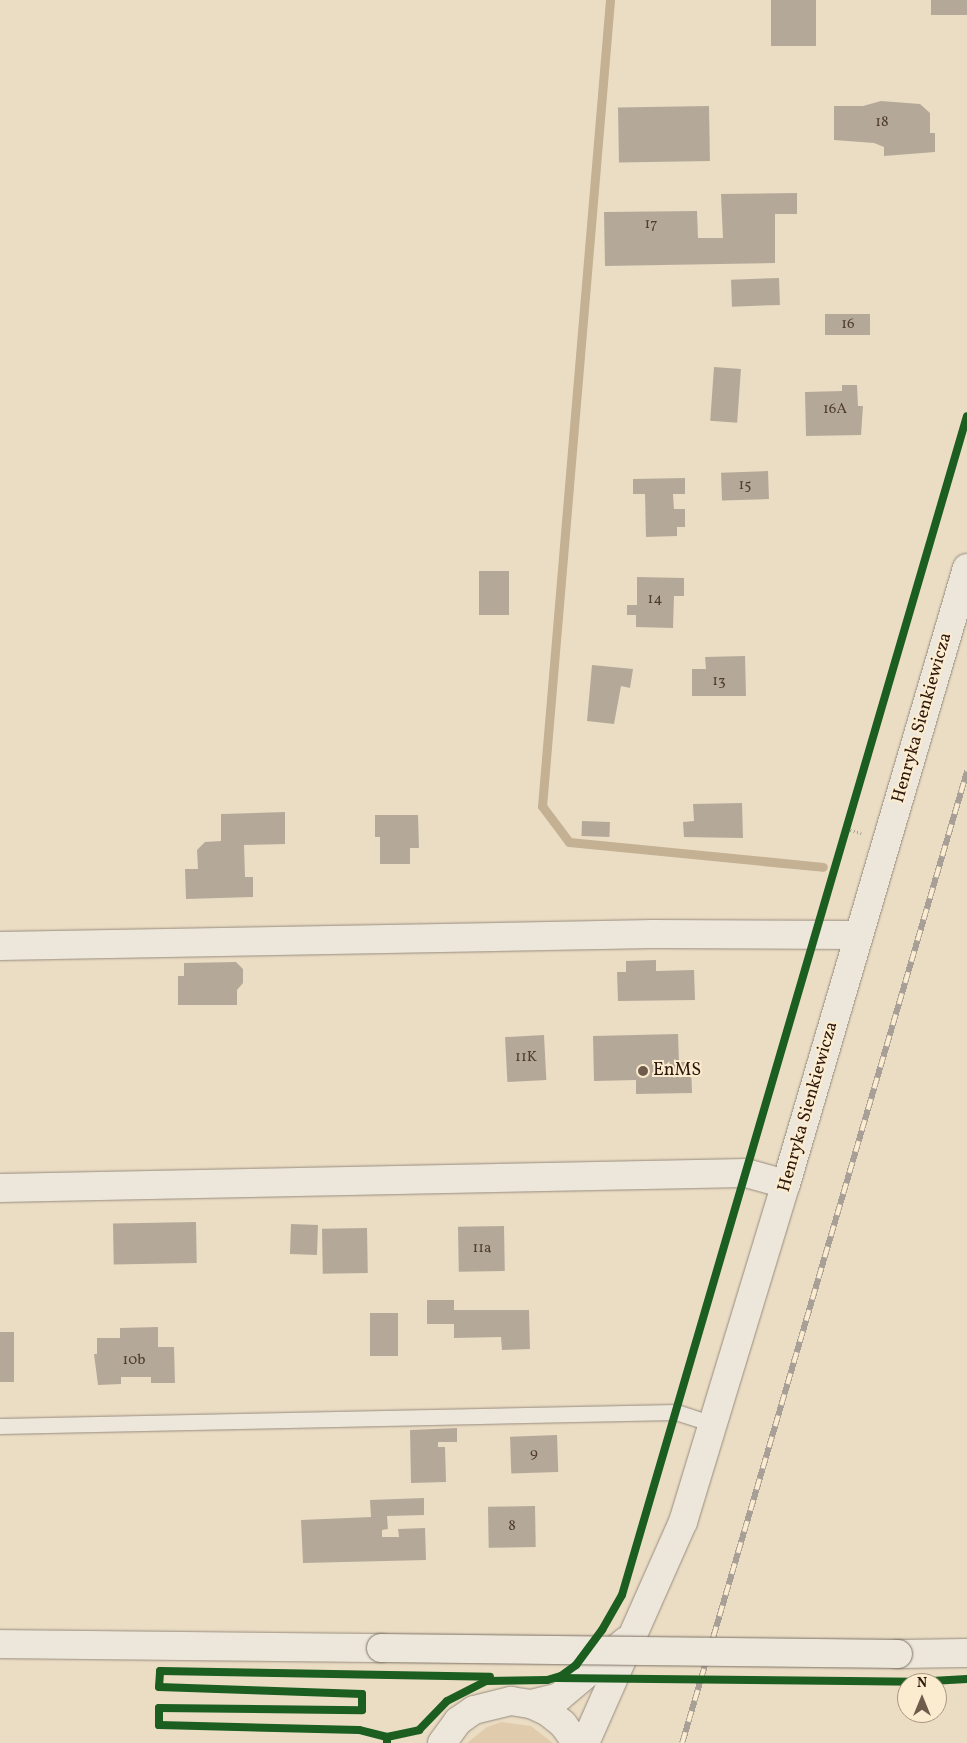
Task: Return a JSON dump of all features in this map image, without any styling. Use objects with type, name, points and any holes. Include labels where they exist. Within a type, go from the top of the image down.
[{"type":"main road","name":"Henryka Sienkiewicza","points":[[585,1743],[590,1727],[620,1670],[629,1638],[683,1522],[786,1184],[967,568]]},
{"type":"main road","points":[[0,946],[653,934],[859,935]]},
{"type":"main road","points":[[0,1188],[746,1173],[786,1184]]},
{"type":"main road","name":"Henryka Sienkiewicza","points":[[530,1704],[559,1697],[629,1638]]},
{"type":"main road","points":[[0,1644],[898,1654],[967,1652]]},
{"type":"main road","points":[[441,1741],[474,1710],[511,1701],[530,1704],[564,1724],[577,1743]]},
{"type":"lane","points":[[0,1426],[676,1412],[714,1424]]},
{"type":"shaded area","points":[[501,1722],[531,1726],[553,1743],[467,1743],[487,1727]]},
{"type":"building","points":[[771,0],[816,0],[816,46],[771,46]]},
{"type":"building","points":[[931,0],[967,0],[967,15],[931,15]]},
{"type":"building","points":[[881,101],[920,104],[930,113],[930,133],[935,133],[935,152],[884,156],[884,147],[874,143],[834,140],[834,106],[863,106]]},
{"type":"building","points":[[709,106],[710,161],[619,163],[618,108]]},
{"type":"building","points":[[797,193],[797,214],[775,214],[775,263],[605,266],[604,212],[697,211],[698,238],[723,238],[721,194]]},
{"type":"building","points":[[779,278],[780,305],[732,307],[731,280]]},
{"type":"building","points":[[825,314],[870,314],[870,335],[825,335]]},
{"type":"building","points":[[714,367],[741,369],[737,423],[710,421]]},
{"type":"building","points":[[842,385],[857,385],[858,406],[863,406],[861,435],[806,436],[805,392],[842,391]]},
{"type":"building","points":[[768,471],[769,499],[722,501],[721,473]]},
{"type":"building","points":[[685,478],[685,494],[673,494],[674,509],[685,509],[685,527],[677,527],[677,536],[646,537],[645,494],[633,494],[633,479]]},
{"type":"building","points":[[479,571],[509,571],[509,615],[479,615]]},
{"type":"building","points":[[637,577],[684,578],[684,596],[674,596],[673,628],[636,627],[636,615],[627,615],[627,605],[637,605]]},
{"type":"building","points":[[745,656],[746,696],[692,696],[692,669],[706,669],[705,657]]},
{"type":"building","points":[[592,665],[633,669],[630,688],[621,686],[614,724],[587,721]]},
{"type":"building","points":[[742,803],[743,838],[684,837],[683,822],[694,821],[693,804]]},
{"type":"building","points":[[285,812],[285,844],[244,845],[245,877],[253,877],[253,897],[186,899],[185,869],[198,869],[197,850],[205,842],[221,841],[221,814]]},
{"type":"building","points":[[375,815],[418,815],[419,848],[410,848],[410,864],[380,864],[380,837],[375,837]]},
{"type":"building","points":[[582,821],[610,822],[609,837],[581,836]]},
{"type":"building","points":[[656,960],[656,971],[694,970],[695,1000],[618,1001],[617,972],[626,972],[626,961]]},
{"type":"building","points":[[236,962],[243,969],[243,983],[237,990],[237,1005],[178,1005],[178,976],[184,976],[184,963]]},
{"type":"building","name":"EnMS","points":[[678,1034],[679,1062],[691,1062],[692,1093],[636,1094],[636,1080],[594,1081],[593,1036]]},
{"type":"building","points":[[544,1035],[546,1080],[507,1082],[505,1037]]},
{"type":"building","points":[[196,1222],[197,1263],[114,1264],[113,1223]]},
{"type":"building","points":[[291,1224],[318,1225],[317,1255],[290,1254]]},
{"type":"building","points":[[504,1226],[505,1271],[459,1272],[458,1227]]},
{"type":"building","points":[[367,1228],[368,1273],[323,1274],[322,1229]]},
{"type":"building","points":[[427,1300],[454,1300],[454,1310],[529,1310],[530,1349],[502,1350],[501,1337],[454,1338],[454,1324],[427,1324]]},
{"type":"building","points":[[370,1313],[398,1313],[398,1356],[370,1356]]},
{"type":"building","points":[[158,1327],[158,1347],[174,1347],[175,1383],[151,1383],[151,1377],[121,1377],[121,1384],[98,1385],[94,1354],[97,1354],[97,1338],[120,1338],[120,1328]]},
{"type":"building","points":[[0,1332],[14,1332],[14,1382],[0,1382]]},
{"type":"building","points":[[457,1428],[457,1442],[438,1442],[438,1447],[445,1447],[446,1482],[411,1483],[410,1430]]},
{"type":"building","points":[[557,1435],[558,1472],[511,1474],[510,1437]]},
{"type":"building","points":[[424,1498],[424,1515],[387,1516],[388,1529],[382,1530],[382,1537],[399,1537],[398,1529],[425,1528],[426,1560],[303,1563],[301,1520],[371,1517],[370,1500]]},
{"type":"building","points":[[535,1506],[536,1547],[489,1548],[488,1507]]},
{"type":"waterway","points":[[610,0],[542,806],[569,842],[823,867]]},
{"type":"railway","points":[[682,1743],[967,771]]},
{"type":"cycle path","points":[[387,1743],[387,1737],[419,1730],[447,1701],[486,1681],[547,1680],[561,1676],[576,1665],[602,1630],[622,1595],[967,416]]},
{"type":"cycle path","points":[[387,1737],[359,1730],[159,1725],[159,1708],[362,1710],[362,1694],[159,1687],[160,1671],[490,1677]]},
{"type":"cycle path","points":[[557,1678],[914,1682],[967,1679]]},
{"type":"place","name":"EnMS","points":[[643,1071]]}]
